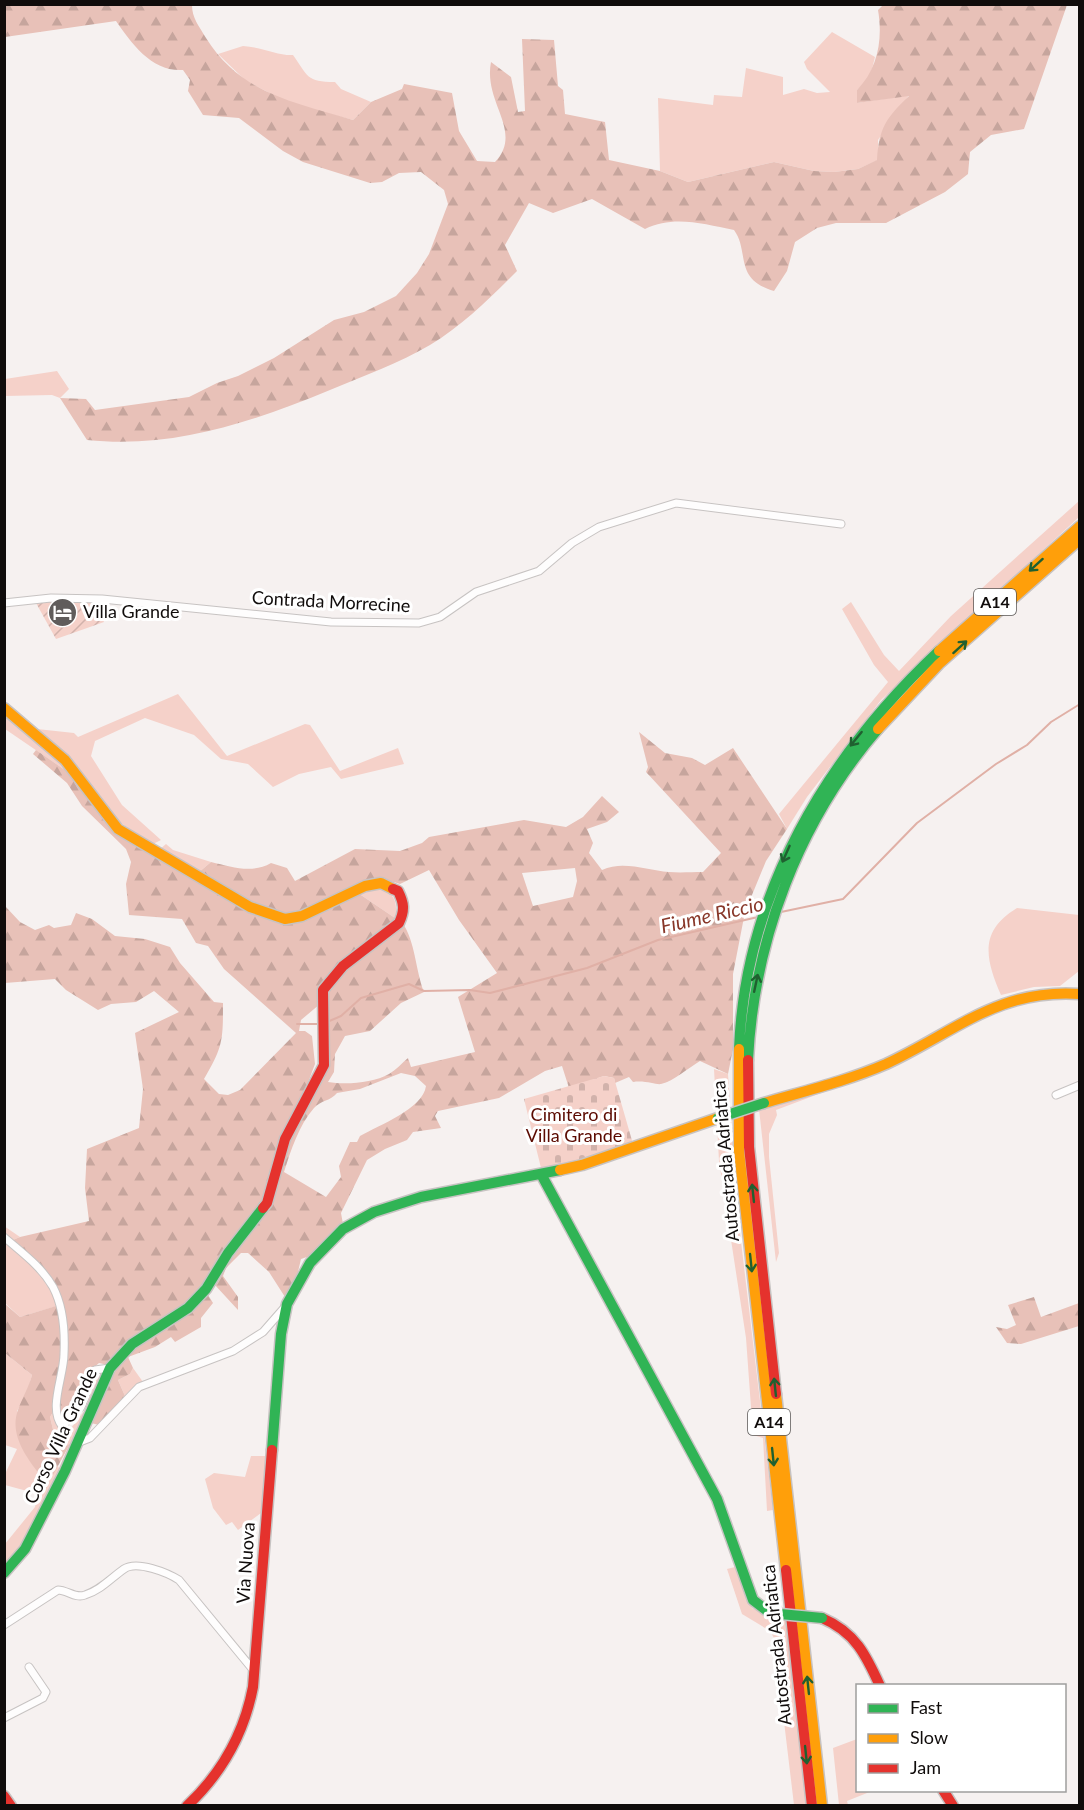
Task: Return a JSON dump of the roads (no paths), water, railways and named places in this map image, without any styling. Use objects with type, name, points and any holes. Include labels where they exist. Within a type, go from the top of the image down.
[{"type":"main road","name":"Autostrada Adriatica","points":[[812,1806],[739,1151],[735,1084],[743,1039],[754,988],[780,896],[818,804],[898,699],[1080,526]]},
{"type":"main road","name":"Autostrada Adriatica","points":[[914,683],[1080,539]]},
{"type":"main road","name":"Corso Villa Grande","points":[[4,708],[65,760],[118,829],[250,907],[285,919],[302,916],[366,886],[381,883],[393,887],[404,903],[402,918],[395,928],[350,959],[328,981],[323,990],[326,1055],[320,1076],[285,1139],[267,1203],[228,1253],[206,1289],[188,1308],[132,1344],[110,1368],[25,1549],[4,1573]]},
{"type":"main road","name":"Via Nuova","points":[[187,1806],[209,1785],[230,1755],[249,1707],[254,1671],[281,1334],[288,1304],[310,1263],[325,1247],[361,1218],[390,1206],[421,1197],[483,1187],[582,1165],[883,1065],[1016,998],[1054,993],[1080,994]]},
{"type":"main road","name":"Autostrada Adriatica","points":[[743,1039],[748,1147],[822,1806]]},
{"type":"main road","points":[[541,1174],[717,1499],[753,1600],[770,1613],[822,1618],[845,1628],[861,1642],[879,1684]]},
{"type":"main road","points":[[944,1792],[953,1806]]},
{"type":"main road","points":[[4,1796],[11,1806]]},
{"type":"street","name":"Contrada Morrecine","points":[[4,603],[51,598],[102,599],[331,622],[419,623],[440,617],[476,592],[539,571],[572,543],[599,526],[676,503],[841,524]]},
{"type":"street","points":[[1056,1095],[1080,1085]]},
{"type":"street","points":[[4,1237],[41,1270],[53,1288],[59,1306],[64,1356],[56,1410],[58,1421],[62,1426],[81,1407],[95,1370],[110,1368]]},
{"type":"street","name":"Via Nuova","points":[[76,1443],[90,1438],[139,1387],[233,1351],[263,1332],[288,1304]]},
{"type":"street","points":[[4,1625],[58,1590],[85,1596],[108,1584],[124,1569],[136,1566],[171,1575],[179,1580],[254,1671]]},
{"type":"street","points":[[4,1718],[43,1698],[46,1692],[29,1667]]},
{"type":"waterway","name":"Fiume Riccio","points":[[781,912],[843,899],[917,823],[996,764],[1027,745],[1051,722],[1080,704]]},
{"type":"waterway","name":"Fiume Riccio","points":[[327,1022],[341,1016],[361,998],[409,984],[424,991],[470,990],[490,993],[587,968],[658,940],[758,917]]},
{"type":"waterway","name":"Fiume Riccio","points":[[297,1024],[319,1024]]},
{"type":"place","name":"Villa Grande","points":[[62,612]]},
{"type":"park label","name":"Cimitero di Villa Grande","points":[[574,1125]]}]
